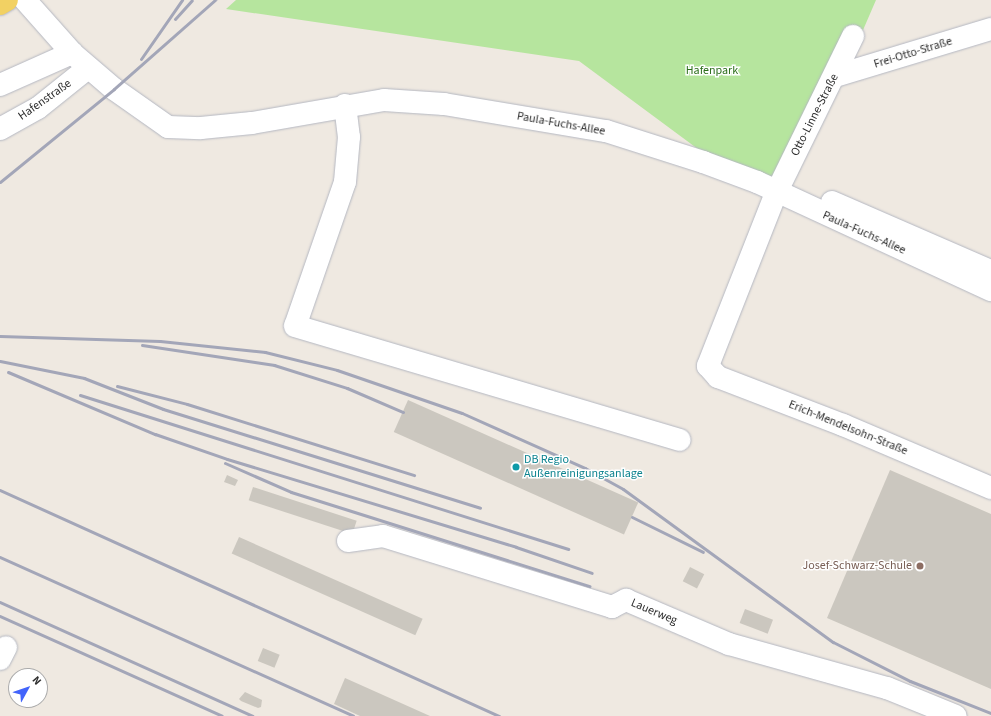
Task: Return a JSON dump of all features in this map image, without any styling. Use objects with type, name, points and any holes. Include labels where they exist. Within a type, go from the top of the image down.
[{"type":"main road","points":[[0,4],[7,0]]},
{"type":"street","name":"Paula-Fuchs-Allee","points":[[25,0],[72,53],[88,68],[114,89],[168,127],[201,128],[252,123],[345,105],[384,100],[444,104],[598,130],[704,162],[757,182],[779,187],[990,283]]},
{"type":"street","name":"Frei-Otto-Straße","points":[[835,76],[991,29]]},
{"type":"street","name":"Otto-Linne-Straße","points":[[708,366],[779,187],[835,76],[853,36]]},
{"type":"street","points":[[0,85],[72,53]]},
{"type":"street","name":"Hafenstraße","points":[[0,130],[38,108],[88,68]]},
{"type":"street","points":[[345,105],[349,137],[345,182],[295,326],[679,440]]},
{"type":"street","name":"Erich-Mendelsohn-Straße","points":[[708,366],[718,377],[898,448],[991,488]]},
{"type":"street","name":"Lauerweg","points":[[348,541],[383,536],[612,607],[626,600],[729,644],[887,688],[956,716]]},
{"type":"green space","name":"Hafenpark","points":[[236,0],[876,0],[838,88],[785,199],[706,155],[579,61],[226,9]]},
{"type":"building","name":"DB Regio Außenreinigungsanlage","points":[[408,400],[638,502],[624,534],[394,432]]},
{"type":"building","name":"Josef-Schwarz-Schule","points":[[890,470],[991,514],[991,689],[827,618]]},
{"type":"building","points":[[227,475],[238,480],[235,486],[224,482]]},
{"type":"building","points":[[253,487],[357,521],[352,534],[249,500]]},
{"type":"building","points":[[239,537],[423,619],[415,635],[232,553]]},
{"type":"building","points":[[690,567],[704,574],[697,589],[683,581]]},
{"type":"building","points":[[745,609],[773,620],[768,634],[740,623]]},
{"type":"building","points":[[263,648],[280,655],[274,668],[258,661]]},
{"type":"building","points":[[345,678],[430,716],[360,716],[334,704]]},
{"type":"building","points":[[245,692],[262,700],[261,707],[258,708],[241,701],[239,699]]},
{"type":"railway","points":[[141,59],[182,0]]},
{"type":"railway","points":[[175,19],[192,0]]},
{"type":"railway","points":[[0,182],[114,89],[215,0]]},
{"type":"railway","points":[[0,336],[160,341],[265,352],[337,370],[462,413],[585,468],[623,489],[833,642],[910,681],[991,713]]},
{"type":"railway","points":[[142,345],[274,365],[347,388],[403,412]]},
{"type":"railway","points":[[0,361],[84,378],[163,409],[480,508]]},
{"type":"railway","points":[[8,372],[155,434],[227,459],[516,547],[592,573]]},
{"type":"railway","points":[[117,386],[187,404],[414,475]]},
{"type":"railway","points":[[80,395],[568,549]]},
{"type":"railway","points":[[225,463],[291,492],[590,586]]},
{"type":"railway","points":[[0,490],[499,716]]},
{"type":"railway","points":[[632,517],[703,552]]},
{"type":"railway","points":[[0,557],[353,716]]},
{"type":"railway","points":[[0,602],[252,716]]},
{"type":"railway","points":[[0,616],[222,716]]},
{"type":"place","name":"DB Regio Außenreinigungsanlage","points":[[516,467]]},
{"type":"place","name":"Josef-Schwarz-Schule","points":[[920,566]]}]
